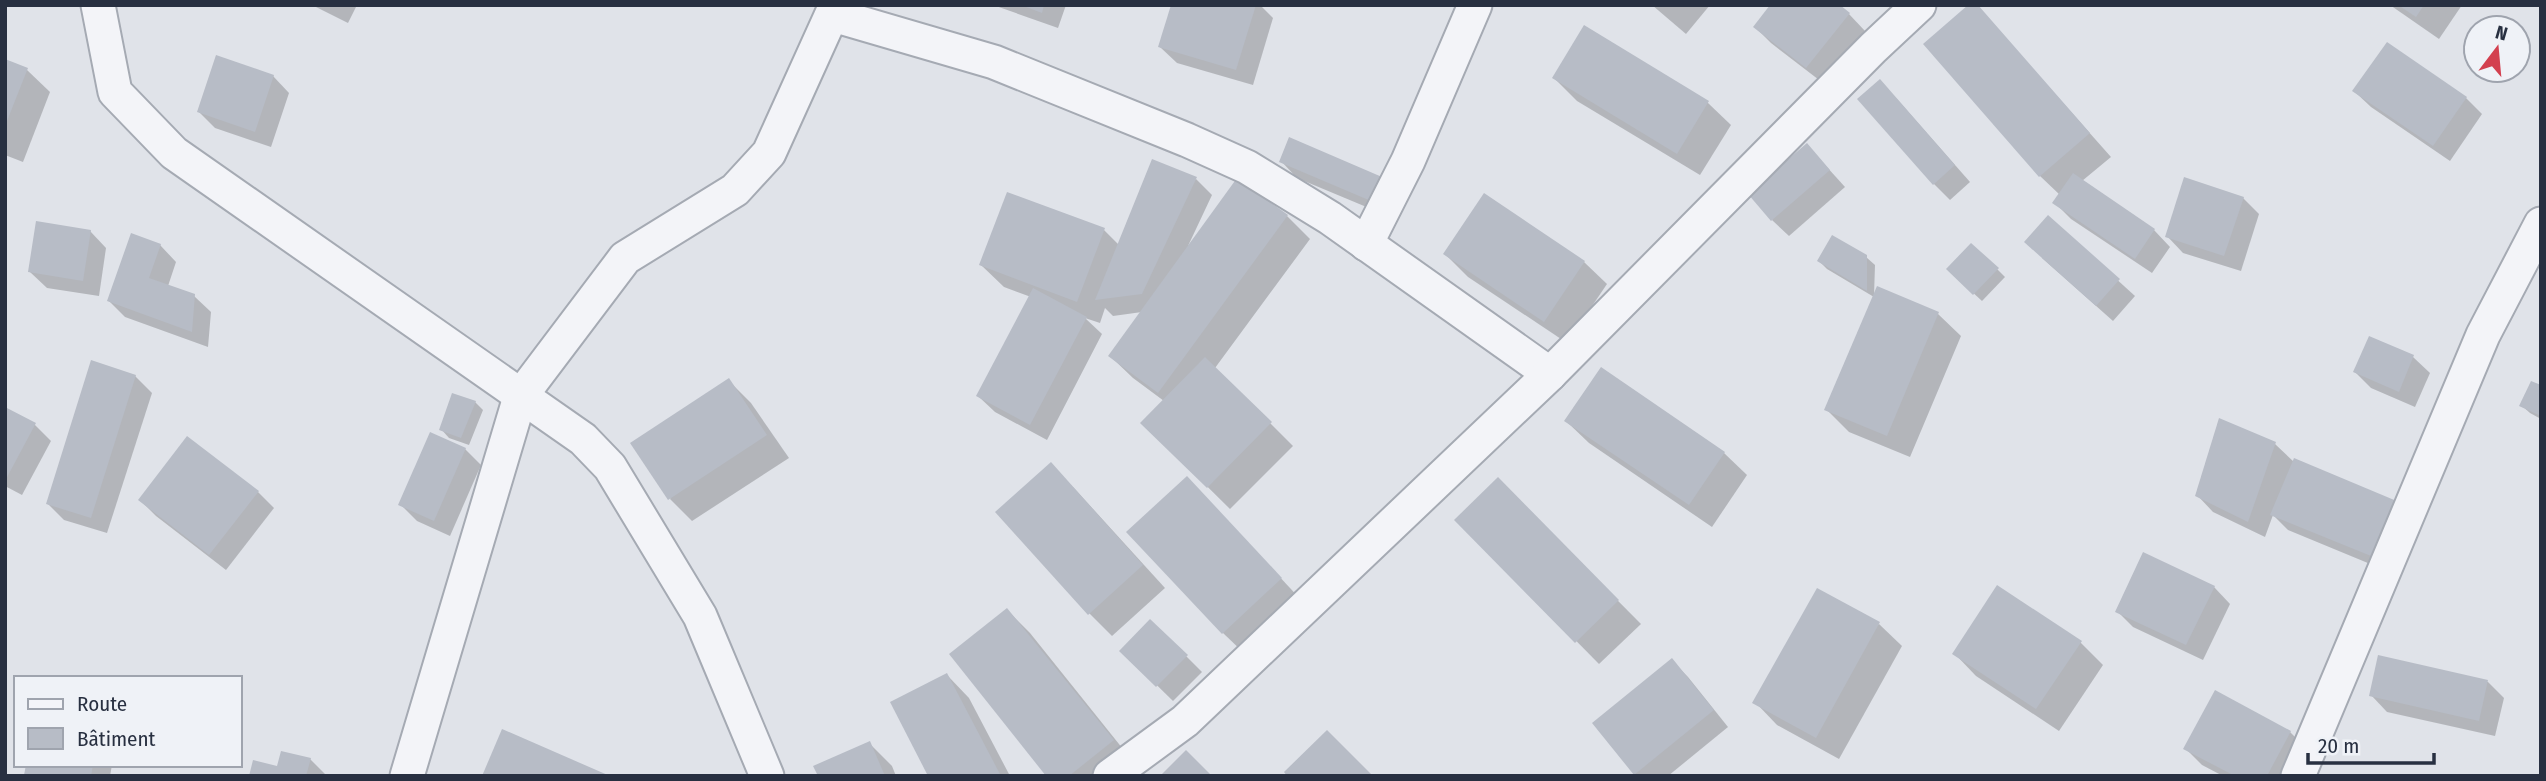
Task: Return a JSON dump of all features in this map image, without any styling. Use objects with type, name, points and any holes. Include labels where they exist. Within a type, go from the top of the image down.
[{"type":"street","points":[[98,5],[116,92],[174,153],[583,439],[610,467],[700,617],[767,776]]},
{"type":"street","points":[[1366,244],[1408,160],[1475,5]]},
{"type":"street","points":[[1110,776],[1185,721],[1550,374],[1873,48],[1919,5]]},
{"type":"street","points":[[407,776],[520,397],[625,258],[735,190],[769,153],[834,10],[994,62],[1247,167],[1330,218],[1550,374]]},
{"type":"street","points":[[2298,776],[2483,335],[2541,224]]},
{"type":"building","points":[[1021,5],[1044,5],[1042,13]]},
{"type":"building","points":[[1171,5],[1256,5],[1236,70],[1158,47]]},
{"type":"building","points":[[1770,5],[1840,5],[1850,13],[1806,68],[1753,27]]},
{"type":"building","points":[[1968,5],[1978,5],[2090,133],[2039,177],[1923,44]]},
{"type":"building","points":[[2398,5],[2424,5],[2416,17]]},
{"type":"building","points":[[1584,25],[1709,101],[1677,154],[1552,78]]},
{"type":"building","points":[[2387,42],[2467,97],[2433,146],[2352,91]]},
{"type":"building","points":[[216,55],[274,75],[255,132],[197,112]]},
{"type":"building","points":[[5,59],[28,68],[5,126]]},
{"type":"building","points":[[1880,79],[1955,165],[1933,185],[1857,99]]},
{"type":"building","points":[[1289,137],[1382,177],[1371,201],[1279,162]]},
{"type":"building","points":[[1807,143],[1830,170],[1771,221],[1748,194]]},
{"type":"building","points":[[1152,159],[1197,177],[1142,294],[1095,300]]},
{"type":"building","points":[[2073,173],[2155,229],[2135,259],[2052,203]]},
{"type":"building","points":[[2184,177],[2244,197],[2224,256],[2165,237]]},
{"type":"building","points":[[1237,178],[1288,215],[1158,393],[1108,356]]},
{"type":"building","points":[[1007,192],[1105,228],[1077,302],[979,265]]},
{"type":"building","points":[[1484,193],[1585,261],[1544,322],[1443,254]]},
{"type":"building","points":[[2048,215],[2120,279],[2096,306],[2024,242]]},
{"type":"building","points":[[36,221],[91,230],[83,281],[28,272]]},
{"type":"building","points":[[131,233],[161,244],[149,278],[195,294],[192,332],[107,301]]},
{"type":"building","points":[[1832,235],[1867,255],[1867,291],[1817,261]]},
{"type":"building","points":[[1971,243],[1999,268],[1973,295],[1946,269]]},
{"type":"building","points":[[1877,286],[1939,312],[1887,436],[1824,410]]},
{"type":"building","points":[[1033,288],[1087,317],[1030,425],[976,396]]},
{"type":"building","points":[[2369,336],[2414,355],[2399,392],[2353,372]]},
{"type":"building","points":[[1205,357],[1272,422],[1207,488],[1140,423]]},
{"type":"building","points":[[91,360],[136,375],[91,518],[46,504]]},
{"type":"building","points":[[1601,367],[1725,452],[1689,505],[1564,421]]},
{"type":"building","points":[[729,378],[767,435],[668,500],[630,443]]},
{"type":"building","points":[[2531,381],[2541,385],[2541,416],[2519,406]]},
{"type":"building","points":[[452,393],[476,401],[461,438],[439,430]]},
{"type":"building","points":[[5,407],[36,423],[5,481]]},
{"type":"building","points":[[2219,418],[2276,442],[2248,522],[2195,496]]},
{"type":"building","points":[[430,432],[466,448],[434,521],[398,505]]},
{"type":"building","points":[[187,436],[259,491],[209,555],[138,500]]},
{"type":"building","points":[[2294,458],[2399,502],[2376,558],[2270,515]]},
{"type":"building","points":[[1051,462],[1143,565],[1088,615],[995,512]]},
{"type":"building","points":[[1187,476],[1282,578],[1222,634],[1126,532]]},
{"type":"building","points":[[1498,477],[1619,600],[1575,643],[1454,520]]},
{"type":"building","points":[[2143,552],[2215,586],[2186,645],[2115,612]]},
{"type":"building","points":[[1997,585],[2082,641],[2036,709],[1952,654]]},
{"type":"building","points":[[1817,588],[1880,622],[1816,738],[1752,703]]},
{"type":"building","points":[[1007,608],[1114,740],[1069,776],[1046,776],[949,654]]},
{"type":"building","points":[[1150,619],[1188,655],[1156,687],[1119,651]]},
{"type":"building","points":[[2378,655],[2488,680],[2479,721],[2369,696]]},
{"type":"building","points":[[1672,658],[1714,710],[1634,775],[1592,723]]},
{"type":"building","points":[[947,673],[1001,776],[928,776],[890,702]]},
{"type":"building","points":[[2215,690],[2291,731],[2267,776],[2235,776],[2183,749]]},
{"type":"building","points":[[502,729],[610,776],[482,776]]},
{"type":"building","points":[[1327,730],[1373,776],[1287,776],[1284,772]]},
{"type":"building","points":[[870,741],[885,776],[818,776],[813,766]]},
{"type":"building","points":[[1186,750],[1212,776],[1160,776]]},
{"type":"building","points":[[281,751],[311,758],[306,776],[249,776],[253,760],[277,766]]},
{"type":"building","points":[[26,767],[93,767],[91,776],[24,775]]}]
